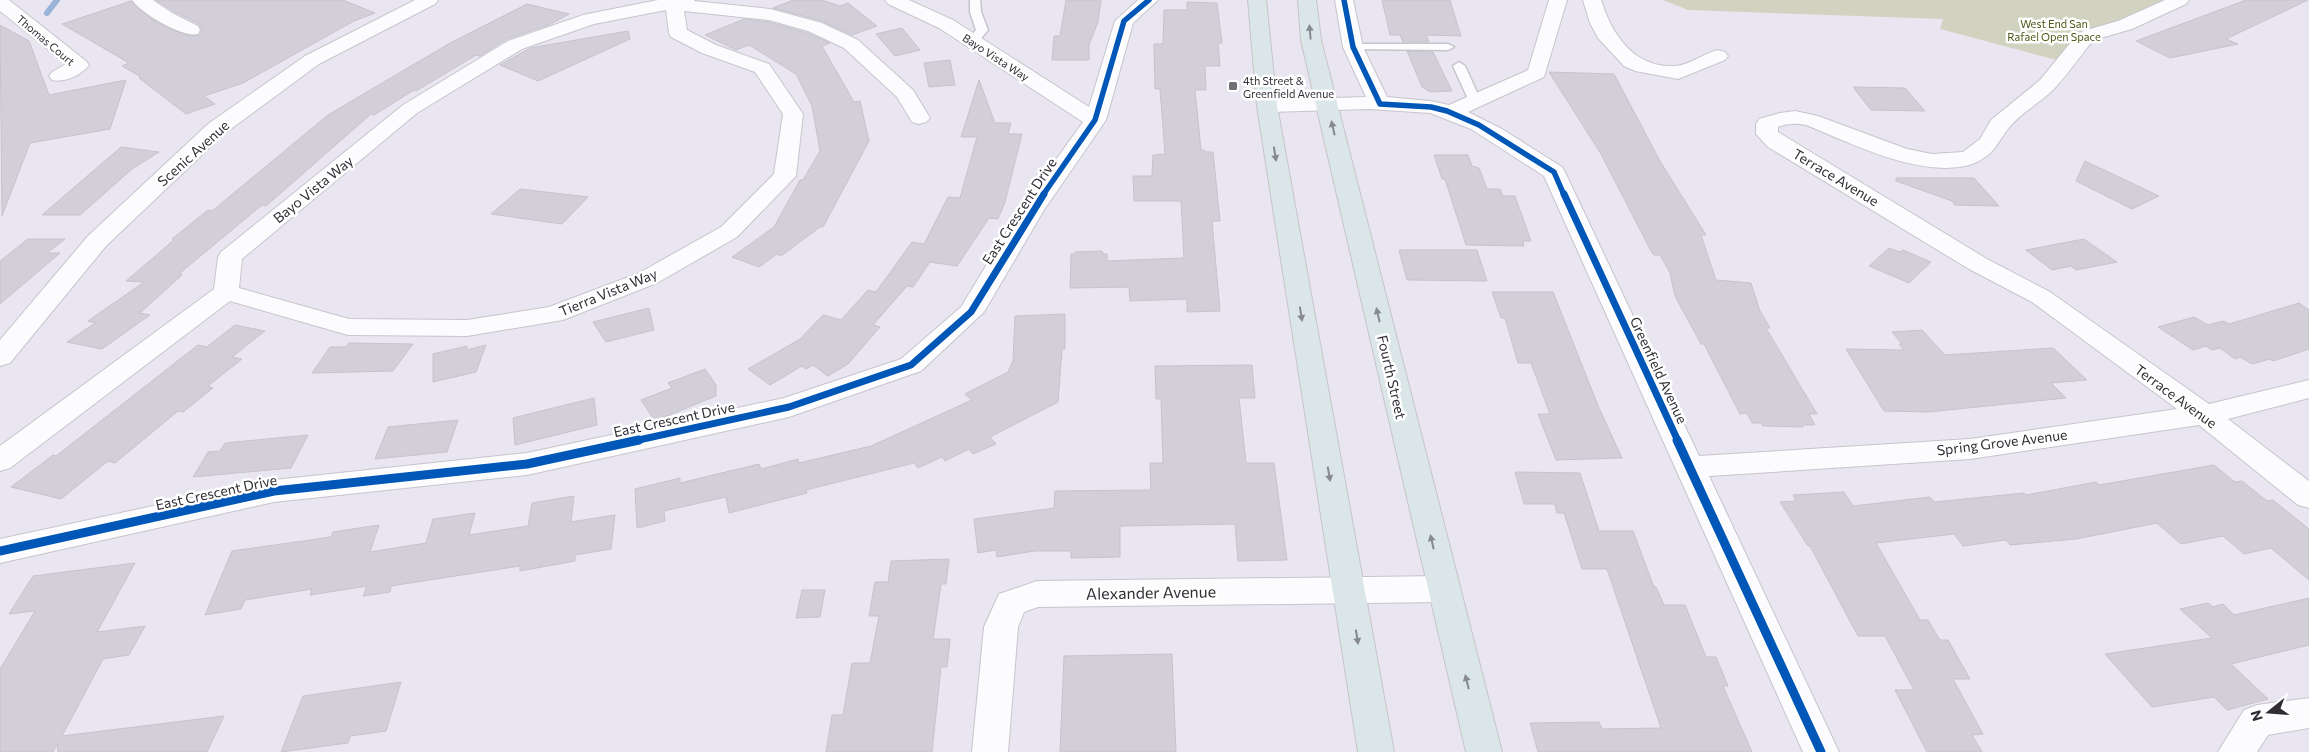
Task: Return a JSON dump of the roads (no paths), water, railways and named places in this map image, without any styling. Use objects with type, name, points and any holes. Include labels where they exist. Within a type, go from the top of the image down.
[{"type":"main road","points":[[1257,0],[1267,106],[1304,335],[1376,752]]},
{"type":"main road","name":"Fourth Street","points":[[1307,0],[1311,40],[1484,752]]},
{"type":"street","points":[[140,0],[165,17],[190,30]]},
{"type":"street","name":"Scenic Avenue","points":[[0,357],[96,241],[216,129],[312,60],[429,0]]},
{"type":"street","name":"Bayo Vista Way","points":[[894,0],[946,24],[1095,120]]},
{"type":"street","name":"East Crescent Drive","points":[[0,551],[274,491],[527,464],[789,406],[910,365],[971,312],[1032,210],[1095,120],[1124,21],[1149,0]]},
{"type":"street","points":[[1344,0],[1353,47],[1380,104]]},
{"type":"street","points":[[1449,113],[1537,73],[1558,0]]},
{"type":"street","points":[[1592,0],[1599,23],[1605,34],[1631,62],[1642,67],[1678,73],[1718,56]]},
{"type":"street","name":"Terrace Avenue","points":[[2180,0],[2125,25],[2090,35],[2083,40],[2047,84],[1999,125],[1989,143],[1970,157],[1932,161],[1901,155],[1811,120],[1795,117],[1780,119],[1767,124],[1767,134],[1776,142],[1978,264],[2041,297],[2204,415],[2309,497]]},
{"type":"street","name":"Bayo Vista Way","points":[[226,292],[230,257],[410,110],[515,45],[590,19],[677,1],[721,11],[770,14],[815,26],[851,44],[906,94],[919,118]]},
{"type":"street","name":"Tierra Vista Way","points":[[226,292],[348,327],[467,328],[554,314],[648,278],[729,232],[785,176],[793,114],[762,68],[708,49],[678,33],[677,1]]},
{"type":"street","name":"Thomas Court","points":[[0,2],[78,65],[59,76]]},
{"type":"street","name":"Greenfield Avenue","points":[[1267,106],[1380,104],[1431,107],[1495,133],[1554,172],[1821,752]]},
{"type":"street","points":[[0,461],[226,292]]},
{"type":"street","name":"Spring Grove Avenue","points":[[1691,467],[1970,449],[2204,415],[2309,389]]},
{"type":"street","name":"Alexander Avenue","points":[[990,752],[1001,627],[1011,604],[1038,594],[1443,589]]},
{"type":"street","points":[[2236,752],[2257,721],[2309,713]]},
{"type":"lane","points":[[972,42],[982,30],[975,14],[975,0]]},
{"type":"lane","points":[[1353,47],[1448,47]]},
{"type":"lane","points":[[1459,66],[1475,101]]},
{"type":"waterway","points":[[47,13],[57,0]]},
{"type":"place","name":"4th Street & Greenfield Avenue","points":[[1233,86]]},
{"type":"park label","name":"West End San Rafael Open Space","points":[[2054,29]]}]
